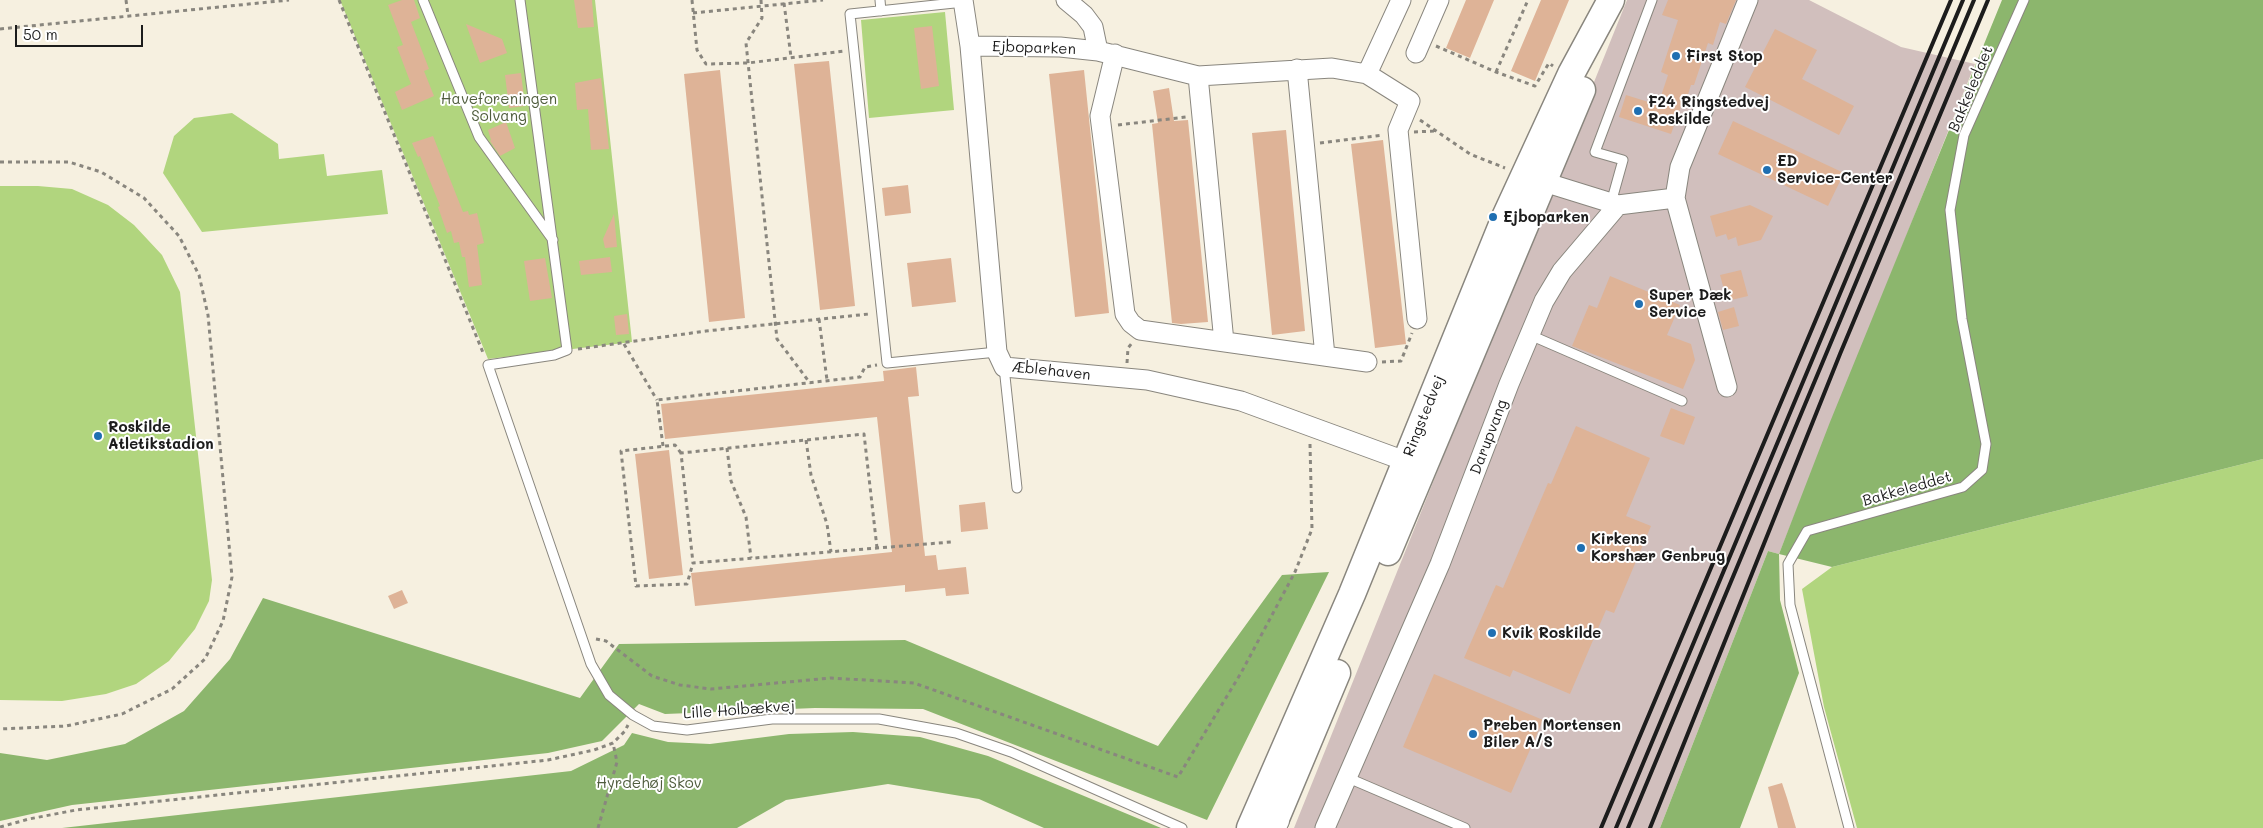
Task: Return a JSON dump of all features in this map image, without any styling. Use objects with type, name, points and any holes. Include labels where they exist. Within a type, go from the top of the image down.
[{"type":"street","name":"Ejboparken","points":[[1066,0],[1093,27],[1106,53],[1100,116],[1125,314],[1134,327],[1142,330]]},
{"type":"street","points":[[1367,74],[1401,0]]},
{"type":"street","points":[[1419,46],[1439,0]]},
{"type":"street","points":[[1727,387],[1675,198],[1680,167],[1748,0]]},
{"type":"street","name":"Æblehaven","points":[[963,1],[970,46],[1001,359],[1146,380],[1241,401],[1414,465]]},
{"type":"street","name":"Ringstedvej","points":[[1272,825],[1414,465],[1534,179],[1571,74],[1609,4]]},
{"type":"street","name":"Ringstedvej","points":[[1534,179],[1597,52],[1609,4]]},
{"type":"street","name":"Ejboparken","points":[[970,46],[1060,46],[1106,53],[1198,76],[1332,68],[1367,74],[1410,101],[1406,108]]},
{"type":"street","points":[[1296,69],[1325,356]]},
{"type":"street","points":[[1198,76],[1224,342]]},
{"type":"street","points":[[1406,108],[1398,134],[1417,319]]},
{"type":"street","points":[[1534,179],[1615,204],[1675,198]]},
{"type":"street","name":"Darupvang","points":[[1325,828],[1440,564],[1544,301],[1562,271],[1615,204]]},
{"type":"street","points":[[1142,330],[1367,362]]},
{"type":"street","name":"Ringstedvej","points":[[1250,828],[1352,594],[1414,465]]},
{"type":"lane","points":[[423,0],[479,137],[553,240]]},
{"type":"lane","points":[[488,365],[554,356],[567,350],[520,0]]},
{"type":"lane","points":[[880,0],[881,11]]},
{"type":"lane","points":[[1615,204],[1623,160],[1595,152],[1652,0]]},
{"type":"lane","name":"Bakkeleddet","points":[[1849,828],[1790,605],[1788,564],[1807,531],[1963,487],[1982,470],[1986,444],[1962,319],[1950,210],[1964,135],[2024,0]]},
{"type":"lane","points":[[963,1],[850,14],[887,363],[1001,359],[1017,488]]},
{"type":"lane","points":[[1530,335],[1682,401]]},
{"type":"lane","name":"Lille Holbækvej","points":[[488,365],[591,664],[609,695],[633,715],[654,726],[687,730],[772,720],[879,719],[956,733],[1011,752],[1182,828]]},
{"type":"lane","points":[[1346,777],[1465,828]]},
{"type":"path","points":[[126,0],[128,15]]},
{"type":"path","points":[[0,29],[289,0]]},
{"type":"path","points":[[339,0],[488,365]]},
{"type":"path","points":[[692,0],[697,50],[706,64],[748,63],[854,49]]},
{"type":"path","points":[[761,0],[762,18],[746,43],[777,339],[810,383]]},
{"type":"path","points":[[694,13],[822,0]]},
{"type":"path","points":[[1496,72],[1528,0]]},
{"type":"path","points":[[784,3],[791,58]]},
{"type":"path","points":[[1419,46],[1535,86],[1548,63],[1571,74]]},
{"type":"path","points":[[1406,108],[1434,130],[1470,154],[1534,179]]},
{"type":"path","points":[[1101,127],[1201,115]]},
{"type":"path","points":[[1304,145],[1434,130]]},
{"type":"path","points":[[0,162],[69,162],[100,172],[144,198],[179,236],[199,275],[208,315],[232,577],[223,621],[205,659],[172,689],[122,714],[66,726],[0,729]]},
{"type":"path","points":[[567,350],[624,344],[706,331],[882,313]]},
{"type":"path","points":[[820,319],[828,380]]},
{"type":"path","points":[[1367,362],[1401,361],[1417,319]]},
{"type":"path","points":[[1126,378],[1128,348],[1142,330]]},
{"type":"path","points":[[624,344],[658,400],[663,446]]},
{"type":"path","points":[[658,400],[860,377],[865,367],[887,363]]},
{"type":"path","points":[[581,636],[606,641],[652,676],[688,686],[712,689],[831,678],[914,682],[1178,777],[1241,673],[1295,572],[1312,529],[1309,426]]},
{"type":"path","points":[[681,453],[864,434],[877,548]]},
{"type":"path","points":[[806,440],[811,475],[827,524],[831,552]]},
{"type":"path","points":[[674,445],[681,453],[693,563],[687,584],[636,586],[621,451],[663,446],[674,445]]},
{"type":"path","points":[[727,448],[731,481],[746,517],[751,558]]},
{"type":"path","points":[[693,563],[951,542]]},
{"type":"path","points":[[0,826],[76,810],[548,760],[594,750],[613,743],[625,732],[633,715]]},
{"type":"path","points":[[598,828],[617,762],[613,743]]},
{"type":"shaded area","points":[[1627,0],[1809,0],[1901,47],[1975,64],[1779,554],[1768,551],[1660,828],[1294,828]]},
{"type":"green space","name":"Haveforeningen Solvang","points":[[340,0],[595,0],[632,342],[488,359]]},
{"type":"green space","points":[[2002,0],[2263,0],[2263,459],[1832,567],[1779,554],[1830,422]]},
{"type":"green space","points":[[945,12],[954,110],[869,118],[861,20]]},
{"type":"green space","points":[[232,113],[278,144],[279,159],[324,154],[327,176],[382,170],[388,214],[202,232],[163,173],[174,136],[194,118]]},
{"type":"green space","name":"Roskilde Atletikstadion","points":[[0,186],[38,186],[72,189],[108,205],[134,225],[162,255],[180,292],[212,580],[209,601],[195,629],[169,661],[136,684],[106,694],[62,701],[0,700]]},
{"type":"green space","points":[[2263,459],[2263,828],[1857,828],[1824,707],[1802,589],[1832,567]]},
{"type":"green space","points":[[1768,551],[1779,554],[1780,600],[1799,673],[1740,828],[1660,828]]},
{"type":"green space","points":[[1329,572],[1207,820],[923,709],[815,708],[665,714],[639,704],[602,741],[548,753],[72,805],[0,821],[0,753],[47,760],[125,744],[184,711],[230,659],[263,598],[580,698],[619,644],[905,640],[1158,746],[1282,575]]},
{"type":"green space","name":"Hyrdehøj Skov","points":[[853,732],[920,737],[988,756],[1161,828],[1044,828],[979,799],[888,784],[786,800],[737,828],[62,828],[571,771],[624,745],[632,733],[668,742],[710,744],[789,734]]},
{"type":"building","points":[[402,0],[414,0],[420,18],[411,22],[429,69],[424,71],[434,96],[402,110],[395,92],[411,84],[397,47],[403,45],[388,5]]},
{"type":"building","points":[[574,0],[592,0],[594,27],[578,28]]},
{"type":"building","points":[[1466,0],[1494,0],[1470,58],[1446,48]]},
{"type":"building","points":[[1541,0],[1569,0],[1535,81],[1511,71]]},
{"type":"building","points":[[1668,0],[1736,0],[1726,24],[1720,22],[1713,45],[1708,43],[1694,85],[1691,85],[1684,107],[1681,106],[1671,134],[1619,117],[1626,95],[1658,105],[1668,75],[1661,72],[1678,20],[1662,15]]},
{"type":"building","points":[[466,24],[502,39],[507,53],[480,63]]},
{"type":"building","points":[[932,26],[939,86],[921,89],[914,28]]},
{"type":"building","points":[[1775,29],[1817,50],[1802,79],[1854,106],[1839,135],[1745,87]]},
{"type":"building","points":[[829,61],[855,306],[820,310],[794,64]]},
{"type":"building","points":[[720,70],[745,318],[709,322],[684,74]]},
{"type":"building","points":[[1084,70],[1109,313],[1075,317],[1049,74]]},
{"type":"building","points":[[521,73],[525,106],[509,108],[505,75]]},
{"type":"building","points":[[601,78],[609,149],[591,150],[588,109],[577,110],[575,83]]},
{"type":"building","points":[[1169,88],[1174,121],[1188,120],[1208,322],[1172,323],[1152,124],[1158,123],[1153,91]]},
{"type":"building","points":[[1733,121],[1844,173],[1828,206],[1718,154]]},
{"type":"building","points":[[506,122],[515,148],[500,156],[490,141],[488,130]]},
{"type":"building","points":[[1286,130],[1305,331],[1272,335],[1252,133]]},
{"type":"building","points":[[433,136],[463,212],[468,211],[469,215],[477,213],[484,243],[477,245],[482,285],[469,287],[465,257],[462,257],[459,242],[454,243],[451,231],[447,233],[438,207],[440,206],[420,156],[418,157],[412,143]]},
{"type":"building","points":[[1383,140],[1406,344],[1375,348],[1351,144]]},
{"type":"building","points":[[908,185],[911,213],[885,216],[882,188]]},
{"type":"building","points":[[1750,205],[1773,216],[1761,240],[1738,246],[1736,237],[1728,240],[1726,234],[1716,237],[1710,216]]},
{"type":"building","points":[[614,214],[617,247],[605,248],[603,239]]},
{"type":"building","points":[[610,257],[612,272],[581,275],[579,261]]},
{"type":"building","points":[[545,258],[552,298],[530,301],[524,261]]},
{"type":"building","points":[[951,258],[956,302],[912,307],[907,263]]},
{"type":"building","points":[[1741,270],[1748,296],[1727,301],[1720,275]]},
{"type":"building","points":[[1610,276],[1680,305],[1667,335],[1691,344],[1695,360],[1683,389],[1572,346],[1589,305],[1597,308]]},
{"type":"building","points":[[1734,307],[1739,326],[1723,330],[1718,312]]},
{"type":"building","points":[[627,314],[629,334],[616,335],[614,316]]},
{"type":"building","points":[[916,367],[919,396],[908,397],[925,556],[936,555],[938,570],[966,567],[969,594],[946,596],[945,588],[905,592],[905,585],[695,606],[691,573],[892,552],[877,417],[665,439],[661,404],[884,381],[883,371]]},
{"type":"building","points":[[1671,408],[1695,417],[1684,445],[1660,436]]},
{"type":"building","points":[[1576,426],[1650,458],[1626,516],[1651,526],[1614,613],[1606,610],[1570,694],[1513,670],[1510,677],[1464,658],[1496,585],[1503,588],[1548,483],[1551,484]]},
{"type":"building","points":[[669,450],[683,575],[649,579],[635,454]]},
{"type":"building","points":[[985,502],[988,529],[961,532],[959,505]]},
{"type":"building","points":[[402,590],[408,603],[394,609],[388,596]]},
{"type":"building","name":"Preben Mortensen Biler A/S","points":[[1434,674],[1543,720],[1511,793],[1403,747]]},
{"type":"building","points":[[1782,783],[1796,828],[1778,828],[1768,787]]},
{"type":"railway","points":[[1601,828],[1951,0]]},
{"type":"railway","points":[[1616,828],[1963,0]]},
{"type":"railway","points":[[1628,828],[1974,0]]},
{"type":"railway","points":[[1650,828],[1840,354],[1988,0]]},
{"type":"place","name":"First Stop","points":[[1676,56]]},
{"type":"place","name":"F24 Ringstedvej Roskilde","points":[[1638,111]]},
{"type":"place","name":"ED Service-Center","points":[[1767,170]]},
{"type":"place","name":"Ejboparken","points":[[1493,217]]},
{"type":"place","name":"Super Dæk Service","points":[[1639,304]]},
{"type":"place","name":"Roskilde Atletikstadion","points":[[98,436]]},
{"type":"place","name":"Kirkens Korshær Genbrug","points":[[1581,548]]},
{"type":"place","name":"Kvik Roskilde","points":[[1492,633]]},
{"type":"place","name":"Preben Mortensen Biler A/S","points":[[1473,734]]}]
